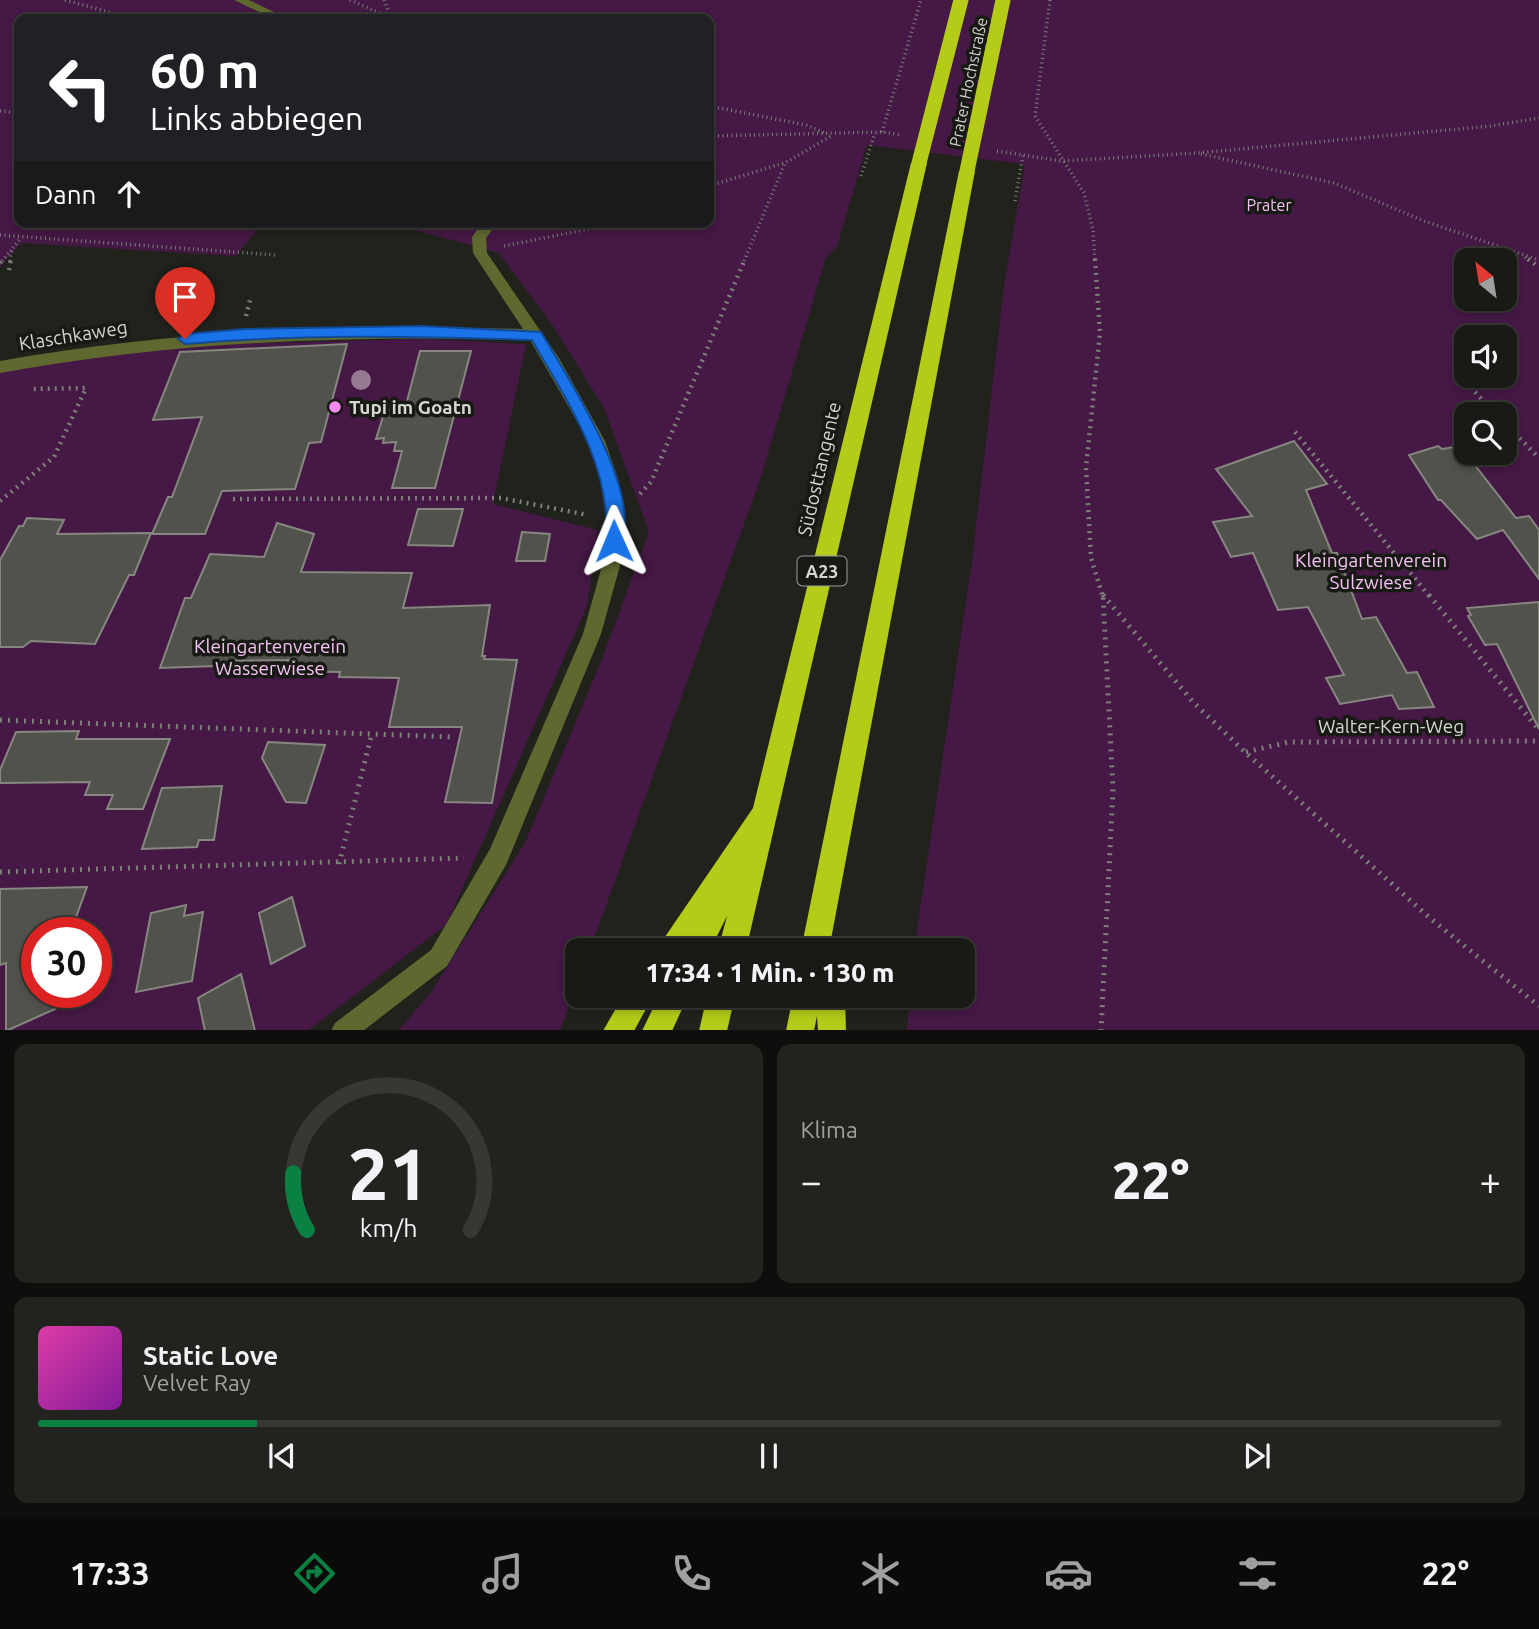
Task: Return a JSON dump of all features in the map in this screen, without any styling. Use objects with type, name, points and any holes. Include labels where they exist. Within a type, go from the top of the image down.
[{"type":"highway","name":"Prater Hochstraße","points":[[919,163],[961,0]]},
{"type":"highway","name":"Prater Hochstraße","points":[[827,890],[967,171],[1003,0]]},
{"type":"highway","name":"Südosttangente","points":[[735,938],[919,163]]},
{"type":"highway","points":[[678,938],[766,807]]},
{"type":"highway","points":[[702,938],[766,807]]},
{"type":"highway","points":[[818,938],[827,890]]},
{"type":"highway","points":[[827,890],[829,938]]},
{"type":"highway","points":[[618,1030],[631,1008]]},
{"type":"highway","points":[[657,1030],[668,1008]]},
{"type":"highway","points":[[713,1030],[718,1008]]},
{"type":"highway","points":[[800,1030],[805,1008]]},
{"type":"highway","points":[[831,1008],[832,1030]]},
{"type":"street","points":[[240,0],[272,14]]},
{"type":"street","points":[[344,1030],[439,958],[498,857],[592,634],[612,562],[616,521],[609,479],[597,441],[553,362],[480,253],[480,237],[487,228]]},
{"type":"street","name":"Klaschkaweg","points":[[0,367],[88,350],[235,334],[422,331],[536,335]]},
{"type":"path","points":[[65,0],[116,14]]},
{"type":"path","points":[[349,0],[381,14]]},
{"type":"path","points":[[714,136],[831,136],[882,132],[921,0]]},
{"type":"path","points":[[1050,0],[1035,116],[1061,161],[1084,193],[1093,230],[1100,333],[1086,468],[1091,558],[1103,595],[1113,789],[1101,1030]]},
{"type":"path","points":[[714,107],[806,125],[831,136]]},
{"type":"path","points":[[1061,161],[1197,153],[1491,126],[1539,118]]},
{"type":"path","points":[[861,176],[875,132]]},
{"type":"path","points":[[714,184],[785,163],[831,136]]},
{"type":"path","points":[[1197,153],[1334,183],[1424,220],[1539,260]]},
{"type":"path","points":[[1015,201],[1023,155]]},
{"type":"path","points":[[233,499],[501,498],[616,521],[651,482],[785,163]]},
{"type":"path","points":[[480,253],[595,228]]},
{"type":"path","points":[[0,235],[275,255]]},
{"type":"path","points":[[0,263],[20,238]]},
{"type":"path","points":[[9,270],[12,249]]},
{"type":"path","points":[[1521,254],[1539,267]]},
{"type":"path","points":[[0,501],[54,457],[86,388],[26,389]]},
{"type":"path","points":[[1475,392],[1485,402]]},
{"type":"path","points":[[1295,432],[1539,730]]},
{"type":"path","points":[[1517,435],[1539,458]]},
{"type":"path","points":[[1103,595],[1193,702],[1245,752],[1430,919],[1539,1006]]},
{"type":"path","points":[[0,720],[452,737]]},
{"type":"path","points":[[339,864],[372,733]]},
{"type":"path","name":"Walter-Kern-Weg","points":[[1245,752],[1289,742],[1539,741]]},
{"type":"path","points":[[0,873],[498,857]]},
{"type":"green space","name":"Prater","points":[[0,0],[1539,0],[1539,1030],[907,1030],[909,1008],[975,1008],[975,938],[916,938],[972,561],[1004,286],[1025,164],[867,145],[837,246],[826,257],[761,477],[594,938],[565,938],[565,1008],[568,1008],[560,1030],[399,1030],[431,992],[525,843],[602,659],[649,532],[604,408],[551,323],[499,253],[408,228],[714,228],[714,14],[14,14],[14,228],[258,228],[236,256],[21,243],[0,267]]},
{"type":"green space","name":"Kleingartenverein Wasserwiese","points":[[423,339],[526,344],[493,504],[598,530],[587,606],[446,925],[309,1030],[0,1030],[0,365],[179,345]]},
{"type":"building","points":[[347,344],[321,442],[309,443],[295,489],[222,491],[205,534],[152,534],[168,497],[172,497],[202,417],[153,420],[180,352]]},
{"type":"building","points":[[420,351],[471,351],[435,488],[392,488],[402,451],[394,451],[396,442],[383,443],[384,438],[376,439],[385,410],[405,409]]},
{"type":"building","points":[[1294,441],[1327,484],[1306,490],[1332,553],[1337,553],[1362,619],[1376,617],[1407,673],[1417,672],[1434,707],[1399,709],[1392,695],[1340,704],[1326,678],[1344,675],[1308,607],[1278,610],[1253,553],[1231,557],[1213,522],[1252,516],[1216,469]]},
{"type":"building","points":[[1438,446],[1442,449],[1454,447],[1454,465],[1475,465],[1516,518],[1529,516],[1539,530],[1539,579],[1503,530],[1477,539],[1441,500],[1438,500],[1409,455]]},
{"type":"building","points":[[418,509],[463,509],[453,546],[408,545]]},
{"type":"building","points":[[27,518],[64,520],[57,534],[151,533],[134,575],[129,575],[95,644],[31,641],[23,647],[0,647],[0,560],[19,526],[23,526]]},
{"type":"building","points":[[277,523],[314,534],[301,572],[412,573],[403,608],[490,605],[482,656],[485,656],[484,659],[517,660],[492,803],[445,802],[462,727],[389,727],[399,678],[339,677],[340,672],[285,671],[289,660],[217,661],[215,666],[160,668],[185,598],[191,598],[210,554],[264,557]]},
{"type":"building","points":[[522,532],[550,534],[545,561],[516,561]]},
{"type":"building","points":[[1539,602],[1539,729],[1497,644],[1485,645],[1468,616],[1471,615],[1467,608]]},
{"type":"building","points":[[79,731],[76,739],[170,739],[143,809],[107,809],[113,795],[85,795],[90,782],[0,783],[0,770],[16,732]]},
{"type":"building","points":[[268,742],[325,745],[306,803],[286,802],[262,758]]},
{"type":"building","points":[[222,786],[214,840],[199,840],[197,847],[142,849],[162,788]]},
{"type":"building","points":[[87,887],[76,917],[21,917],[21,1008],[57,1008],[6,1030],[6,963],[0,965],[0,889]]},
{"type":"building","points":[[292,897],[305,946],[271,964],[259,913]]},
{"type":"building","points":[[186,905],[184,916],[203,912],[192,981],[136,992],[151,913]]},
{"type":"building","points":[[241,974],[255,1030],[205,1030],[198,998]]},
{"type":"place","name":"Tupi im Goatn","points":[[335,407]]},
{"type":"route","points":[[185,339],[244,334],[422,331],[536,335],[597,441],[609,479],[616,521],[614,541]]},
{"type":"park label","name":"Kleingartenverein Sulzwiese","points":[[1371,571]]}]
